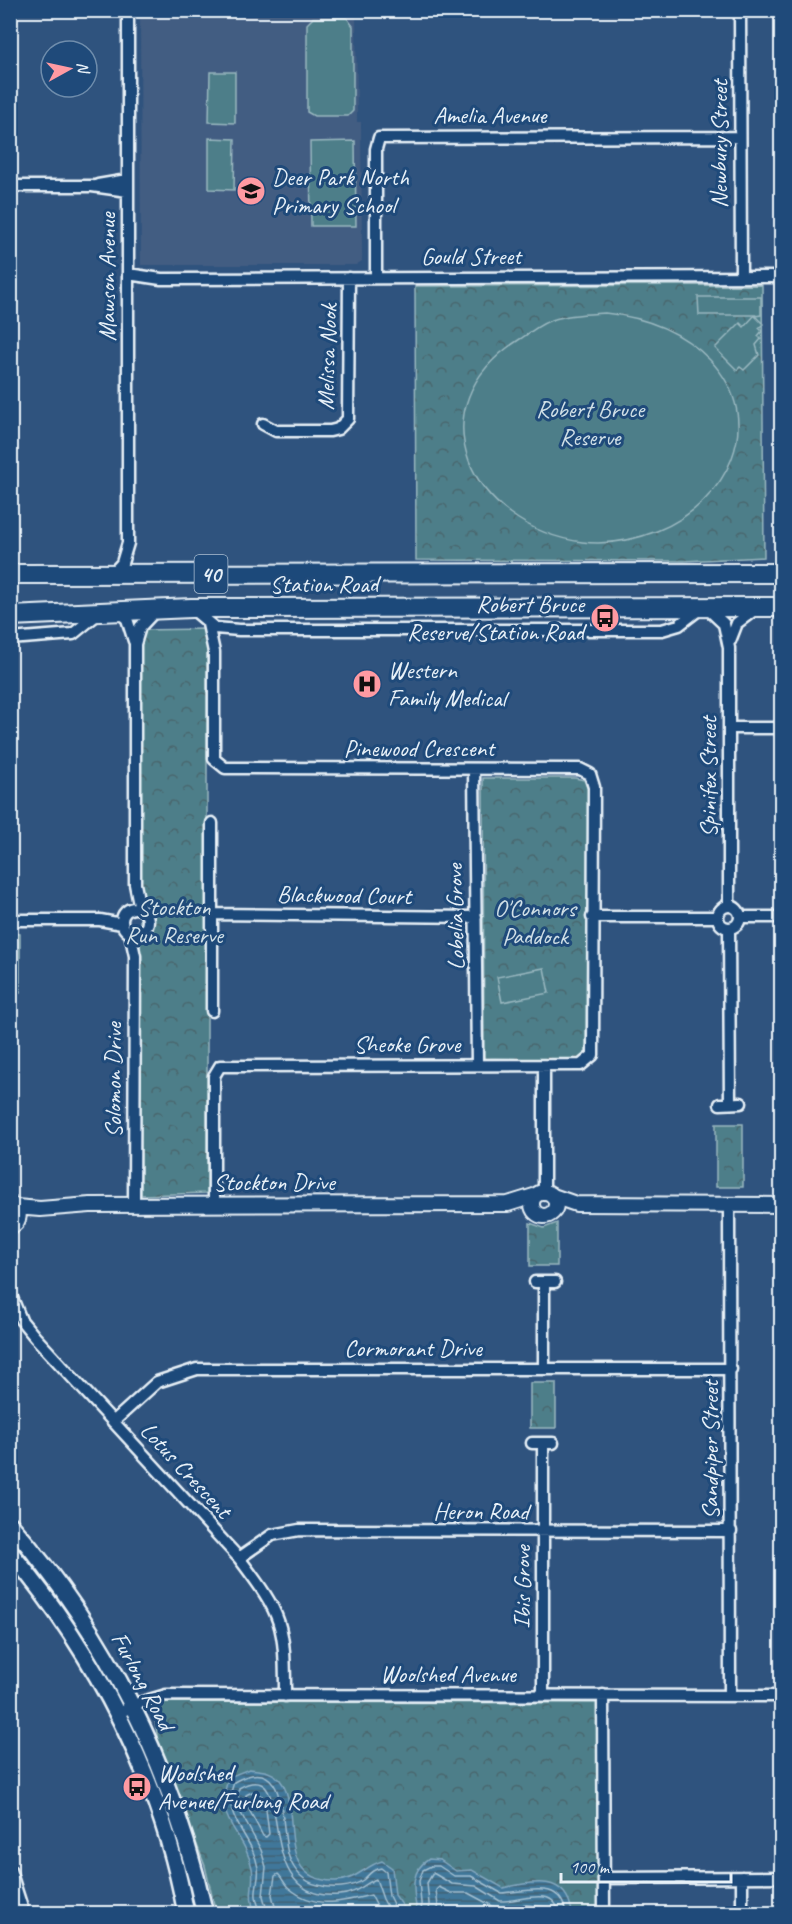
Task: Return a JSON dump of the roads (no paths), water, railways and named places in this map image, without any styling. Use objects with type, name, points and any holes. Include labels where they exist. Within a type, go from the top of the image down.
[{"type":"main road","name":"Station Road","points":[[10,574],[782,573]]},
{"type":"main road","name":"Station Road","points":[[10,616],[191,608],[782,607]]},
{"type":"main road","name":"Furlong Road","points":[[10,1524],[32,1548],[83,1619],[134,1706],[180,1820],[205,1914]]},
{"type":"main road","name":"Furlong Road","points":[[10,1552],[48,1599],[77,1642],[117,1714],[166,1835],[186,1914]]},
{"type":"street","name":"Mawson Avenue","points":[[128,10],[128,543],[134,563],[143,574]]},
{"type":"street","name":"Newbury Street","points":[[740,10],[741,277]]},
{"type":"street","name":"Amelia Avenue","points":[[376,277],[376,149],[379,138],[740,136]]},
{"type":"street","points":[[10,186],[128,186]]},
{"type":"street","name":"Gould Street","points":[[128,279],[782,277]]},
{"type":"street","name":"Melissa Nook","points":[[262,424],[276,431],[330,431],[343,426],[348,418],[349,278]]},
{"type":"street","name":"Mawson Avenue","points":[[112,574],[122,563],[128,543]]},
{"type":"street","points":[[191,608],[215,628],[230,630],[662,630],[679,626],[704,607]]},
{"type":"street","name":"Spinifex Street","points":[[704,607],[724,624],[729,648],[729,905]]},
{"type":"street","name":"Spinifex Street","points":[[729,648],[737,623],[758,607]]},
{"type":"street","points":[[135,933],[129,914],[135,884],[135,644],[140,627],[158,609]]},
{"type":"street","points":[[10,639],[73,634],[109,610],[127,619],[135,644]]},
{"type":"street","name":"Pinewood Crescent","points":[[208,624],[214,652],[214,759],[225,768],[580,769],[590,774],[594,787],[592,917]]},
{"type":"street","points":[[214,652],[222,634],[230,630]]},
{"type":"street","points":[[729,728],[782,728]]},
{"type":"street","name":"Lobelia Grove","points":[[474,769],[477,1065]]},
{"type":"street","points":[[212,823],[212,1011]]},
{"type":"street","points":[[729,905],[736,908],[741,917],[738,924],[729,928],[720,924],[718,917],[723,908],[729,905]]},
{"type":"street","points":[[10,920],[100,920],[129,914]]},
{"type":"street","name":"Solomon Drive","points":[[129,914],[146,914],[148,921],[146,928],[135,933],[134,1205]]},
{"type":"street","name":"Blackwood Court","points":[[212,914],[476,917]]},
{"type":"street","points":[[592,917],[718,917]]},
{"type":"street","name":"Sheoke Grove","points":[[214,1205],[214,1076],[220,1066],[581,1065],[593,1055],[592,917]]},
{"type":"street","points":[[741,917],[782,917]]},
{"type":"street","points":[[729,928],[730,1104]]},
{"type":"street","points":[[544,1065],[545,1194],[556,1204],[553,1213]]},
{"type":"street","points":[[576,1204],[544,1217],[535,1213],[532,1201],[545,1194],[576,1204],[782,1205]]},
{"type":"street","name":"Stockton Drive","points":[[13,1215],[40,1209],[134,1205],[508,1204],[545,1194]]},
{"type":"street","name":"Stockton Drive","points":[[508,1204],[535,1213]]},
{"type":"street","name":"Sandpiper Street","points":[[729,1204],[730,1696]]},
{"type":"street","points":[[544,1369],[540,1282],[555,1281]]},
{"type":"street","name":"Lotus Crescent","points":[[10,1293],[21,1320],[28,1329],[239,1558],[269,1597],[282,1623],[285,1645],[285,1696]]},
{"type":"street","name":"Cormorant Drive","points":[[113,1422],[157,1383],[184,1371],[197,1369],[731,1369]]},
{"type":"street","name":"Ibis Grove","points":[[543,1443],[543,1695]]},
{"type":"street","name":"Heron Road","points":[[239,1558],[272,1535],[299,1530],[730,1531]]},
{"type":"street","name":"Woolshed Avenue","points":[[117,1714],[166,1695],[782,1696]]},
{"type":"street","points":[[603,1695],[604,1914]]},
{"type":"street","points":[[10,1870],[24,1914]]},
{"type":"street","points":[[604,1878],[782,1877]]},
{"type":"street","points":[[742,1878],[742,1914]]},
{"type":"water","points":[[249,1769],[268,1772],[281,1781],[287,1796],[295,1851],[301,1867],[314,1878],[336,1881],[349,1879],[382,1861],[392,1868],[395,1895],[405,1909],[404,1913],[255,1913],[251,1894],[252,1868],[224,1805],[229,1777]]},
{"type":"water","points":[[429,1859],[440,1860],[456,1871],[472,1870],[503,1888],[526,1883],[547,1883],[556,1886],[569,1900],[572,1913],[417,1913],[415,1876],[422,1864]]},
{"type":"place","name":"Deer Park North Primary School","points":[[251,191]]},
{"type":"place","name":"Robert Bruce Reserve/Station Road","points":[[605,618]]},
{"type":"place","name":"Western Family Medical","points":[[367,684]]},
{"type":"place","name":"Woolshed Avenue/Furlong Road","points":[[137,1787]]},
{"type":"park label","name":"Robert Bruce Reserve","points":[[590,423]]},
{"type":"park label","name":"Stockton Run Reserve","points":[[174,921]]},
{"type":"park label","name":"O'Connors Paddock","points":[[535,922]]}]
